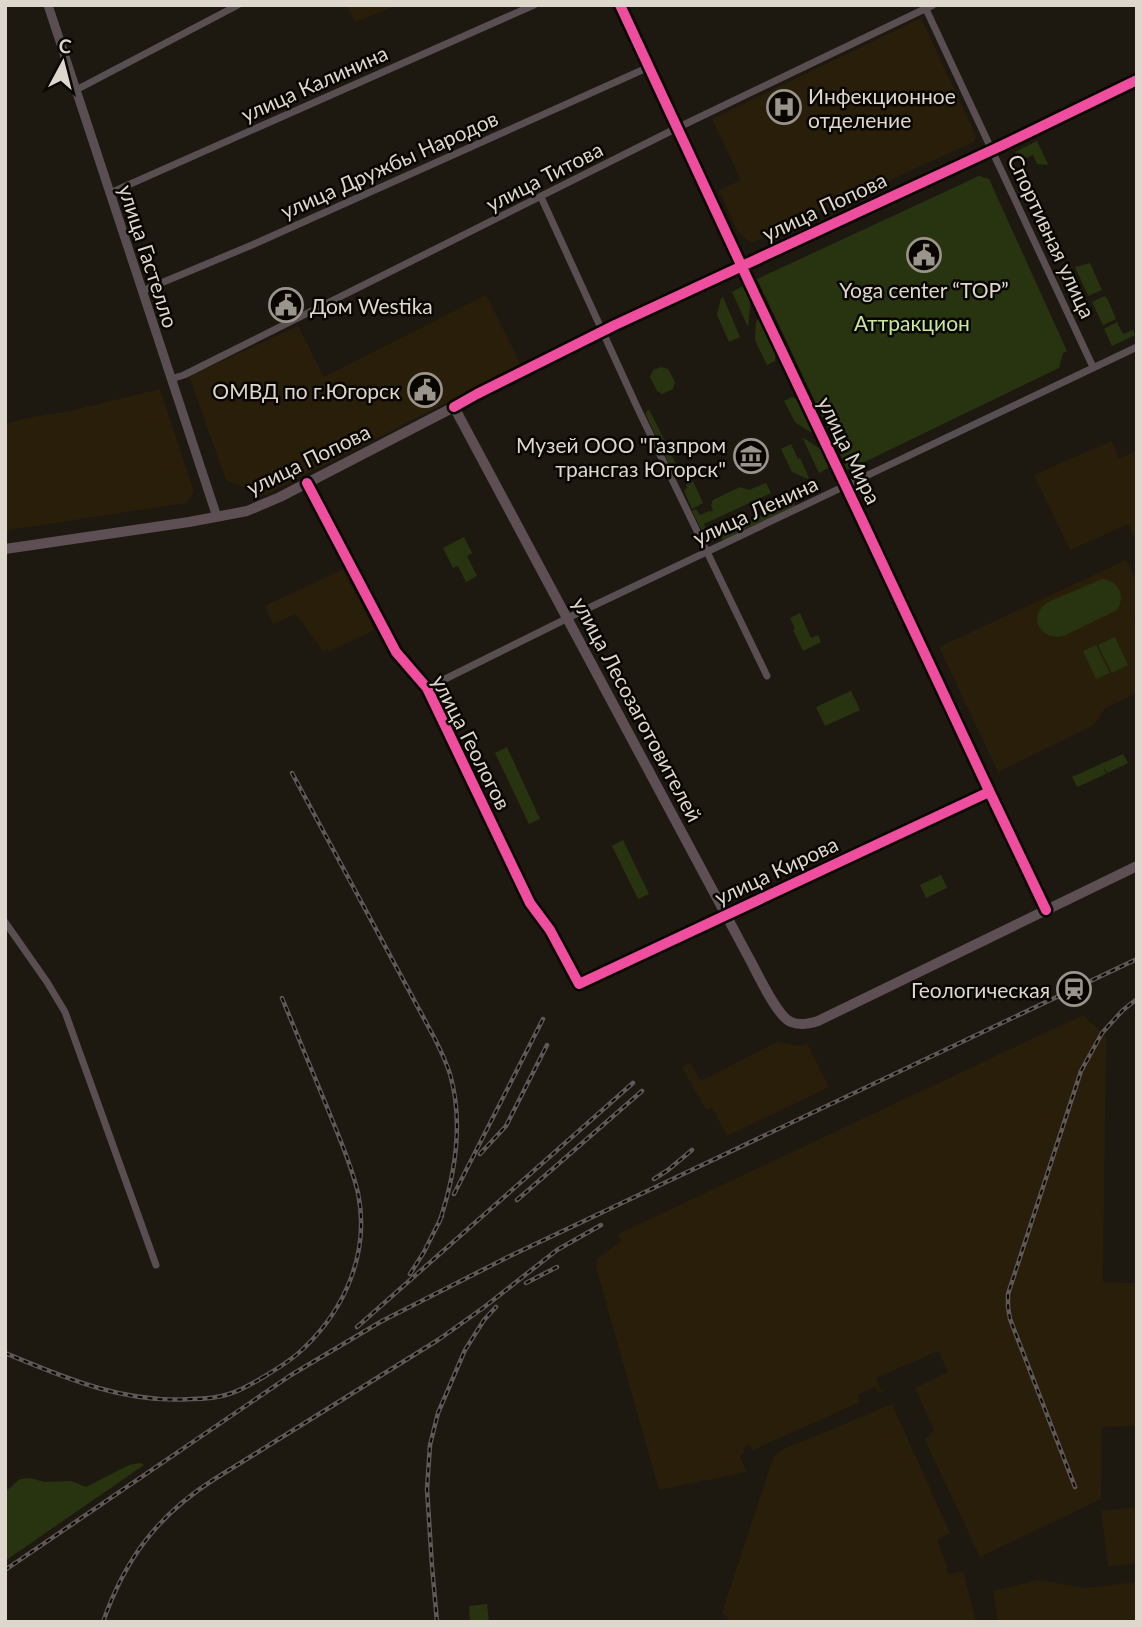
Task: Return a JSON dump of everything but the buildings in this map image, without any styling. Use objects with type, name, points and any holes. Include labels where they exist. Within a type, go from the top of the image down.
[{"type":"main road","name":"улица Попова","points":[[5,549],[217,517],[257,508],[454,407]]},
{"type":"main road","name":"улица Лесозаготовителей","points":[[454,407],[780,1014],[789,1021],[802,1025],[818,1021],[1046,910]]},
{"type":"main road","points":[[1046,910],[1137,866]]},
{"type":"street","name":"улица Гастелло","points":[[48,5],[217,517]]},
{"type":"street","points":[[76,90],[238,5]]},
{"type":"street","name":"улица Калинина","points":[[110,193],[534,5]]},
{"type":"street","name":"улица Мира","points":[[620,5],[1046,910]]},
{"type":"street","name":"улица Титова","points":[[171,379],[184,375],[677,128],[928,6]]},
{"type":"street","name":"Спортивная улица","points":[[928,6],[1093,367]]},
{"type":"street","name":"улица Дружбы Народов","points":[[142,291],[252,245],[649,67]]},
{"type":"street","name":"улица Попова","points":[[454,407],[603,331],[1137,80]]},
{"type":"street","points":[[541,197],[767,676]]},
{"type":"street","name":"улица Ленина","points":[[427,688],[1137,347]]},
{"type":"street","name":"улица Геологов","points":[[307,483],[396,652],[427,688],[530,903],[550,930],[579,984]]},
{"type":"street","name":"улица Кирова","points":[[579,984],[989,792]]},
{"type":"street","points":[[5,922],[65,1012],[156,1265]]},
{"type":"shaded area","points":[[347,5],[398,5],[355,22]]},
{"type":"shaded area","points":[[921,18],[976,136],[974,142],[751,243],[738,232],[719,190],[741,180],[712,119]]},
{"type":"shaded area","points":[[486,295],[521,365],[265,495],[226,480],[189,376],[298,326],[324,377]]},
{"type":"shaded area","points":[[160,389],[194,492],[186,503],[5,532],[5,424]]},
{"type":"shaded area","points":[[1111,441],[1119,458],[1137,451],[1137,538],[1135,539],[1128,524],[1070,550],[1034,475]]},
{"type":"shaded area","points":[[1126,560],[1137,582],[1134,619],[1137,636],[1137,693],[1105,708],[1094,725],[998,772],[939,647]]},
{"type":"shaded area","points":[[343,569],[374,630],[329,652],[328,649],[323,651],[296,614],[273,624],[265,606]]},
{"type":"shaded area","points":[[1083,1015],[1106,1036],[1103,1282],[1137,1283],[1137,1426],[1102,1427],[1101,1499],[980,1557],[925,1440],[934,1430],[915,1388],[948,1372],[938,1351],[876,1378],[881,1390],[885,1390],[879,1393],[875,1387],[857,1395],[860,1402],[753,1450],[749,1445],[743,1447],[745,1453],[740,1456],[746,1472],[659,1490],[596,1267],[597,1260],[621,1241],[618,1234]]},
{"type":"shaded area","points":[[777,1042],[800,1046],[807,1043],[829,1087],[727,1136],[712,1108],[706,1110],[682,1067],[690,1063],[701,1081]]},
{"type":"shaded area","points":[[892,1404],[950,1533],[937,1540],[948,1568],[946,1569],[948,1574],[963,1571],[976,1622],[732,1622],[722,1613],[777,1452]]},
{"type":"shaded area","points":[[1137,1507],[1137,1563],[1108,1567],[1101,1511]]},
{"type":"shaded area","points":[[1038,1580],[1085,1588],[1137,1582],[1137,1622],[998,1622],[993,1591]]},
{"type":"green space","points":[[1037,141],[1047,165],[1037,164],[1033,155],[1024,159],[1015,152]]},
{"type":"green space","name":"Аттракцион","points":[[979,176],[989,179],[1067,351],[1063,353],[1059,368],[847,469],[757,279]]},
{"type":"green space","points":[[1090,263],[1102,290],[1088,296],[1075,267]]},
{"type":"green space","points":[[745,285],[751,297],[748,327],[732,292]]},
{"type":"green space","points":[[1104,296],[1116,319],[1103,325],[1092,302]]},
{"type":"green space","points":[[723,297],[740,337],[729,342],[717,315]]},
{"type":"green space","points":[[762,320],[776,350],[775,361],[767,365],[755,340],[756,322]]},
{"type":"green space","points":[[1117,322],[1123,334],[1133,330],[1135,335],[1112,346],[1104,329]]},
{"type":"green space","points":[[661,367],[668,369],[675,382],[673,389],[662,394],[657,391],[650,377],[653,370]]},
{"type":"green space","points":[[792,397],[801,401],[815,430],[810,432],[795,422],[784,401]]},
{"type":"green space","points":[[649,409],[677,466],[670,466],[646,415]]},
{"type":"green space","points":[[802,437],[825,452],[832,466],[819,473]]},
{"type":"green space","points":[[791,444],[808,479],[792,472],[781,449]]},
{"type":"green space","points":[[693,481],[703,503],[692,509],[684,491],[686,484]]},
{"type":"green space","points":[[766,483],[771,493],[704,524],[710,537],[706,539],[692,511],[696,509],[700,515],[710,512],[713,510],[713,500],[740,487],[749,490]]},
{"type":"green space","points":[[794,501],[795,506],[724,540],[719,536]]},
{"type":"green space","points":[[464,537],[472,553],[467,556],[477,576],[466,582],[458,566],[453,568],[443,548]]},
{"type":"green space","points":[[1102,579],[1113,583],[1119,590],[1121,600],[1117,610],[1064,636],[1055,637],[1042,631],[1037,620],[1038,614],[1048,602]]},
{"type":"green space","points":[[800,613],[811,638],[818,635],[821,642],[803,651],[790,618]]},
{"type":"green space","points":[[1115,637],[1128,665],[1112,673],[1098,645]]},
{"type":"green space","points":[[1096,645],[1110,673],[1096,679],[1083,651]]},
{"type":"green space","points":[[851,691],[860,710],[825,726],[816,707]]},
{"type":"green space","points":[[507,747],[540,819],[529,824],[495,753]]},
{"type":"green space","points":[[1123,754],[1128,763],[1107,773],[1103,766],[1106,774],[1077,787],[1072,777]]},
{"type":"green space","points":[[623,840],[649,894],[638,899],[612,846]]},
{"type":"green space","points":[[941,875],[947,888],[926,898],[920,885]]},
{"type":"green space","points":[[129,1465],[144,1465],[5,1561],[5,1492],[20,1479],[71,1481],[86,1487]]},
{"type":"green space","points":[[487,1604],[489,1622],[470,1622],[469,1606]]},
{"type":"railway","points":[[292,773],[435,1039],[450,1074],[456,1111],[456,1149],[439,1223]]},
{"type":"railway","points":[[5,1570],[291,1375],[382,1321],[510,1256],[1137,959]]},
{"type":"railway","points":[[260,1379],[299,1353],[332,1315],[351,1277],[361,1236],[358,1193],[352,1171],[282,998]]},
{"type":"railway","points":[[1075,1487],[1010,1319],[1008,1294],[1081,1071],[1102,1033],[1137,999]]},
{"type":"railway","points":[[454,1194],[543,1019]]},
{"type":"railway","points":[[480,1154],[506,1126],[547,1045]]},
{"type":"railway","points":[[357,1327],[633,1083]]},
{"type":"railway","points":[[517,1200],[642,1091]]},
{"type":"railway","points":[[654,1179],[692,1150]]},
{"type":"railway","points":[[410,1274],[442,1216]]},
{"type":"railway","points":[[103,1622],[122,1578],[145,1541],[159,1524],[193,1494],[438,1340],[557,1250],[601,1225]]},
{"type":"railway","points":[[526,1283],[557,1267]]},
{"type":"railway","points":[[437,1622],[427,1489],[430,1445],[438,1413],[465,1350],[484,1320],[496,1307]]},
{"type":"railway","points":[[5,1353],[96,1387],[143,1397],[167,1399],[224,1395],[267,1375]]},
{"type":"cycle path","points":[[620,5],[1046,910]]},
{"type":"cycle path","points":[[454,407],[615,325],[1137,80]]},
{"type":"cycle path","points":[[307,483],[396,652],[427,688],[530,903],[550,930],[579,984],[989,792]]},
{"type":"place","name":"Инфекционное отделение","points":[[784,107]]},
{"type":"place","name":"Yoga center “TOP”","points":[[924,255]]},
{"type":"place","name":"Дом Westika","points":[[286,305]]},
{"type":"place","name":"ОМВД по г.Югорск","points":[[425,390]]},
{"type":"place","name":"Музей ООО \"Газпром трансгаз Югорск\"","points":[[751,456]]},
{"type":"place","name":"Геологическая","points":[[1074,989]]}]
